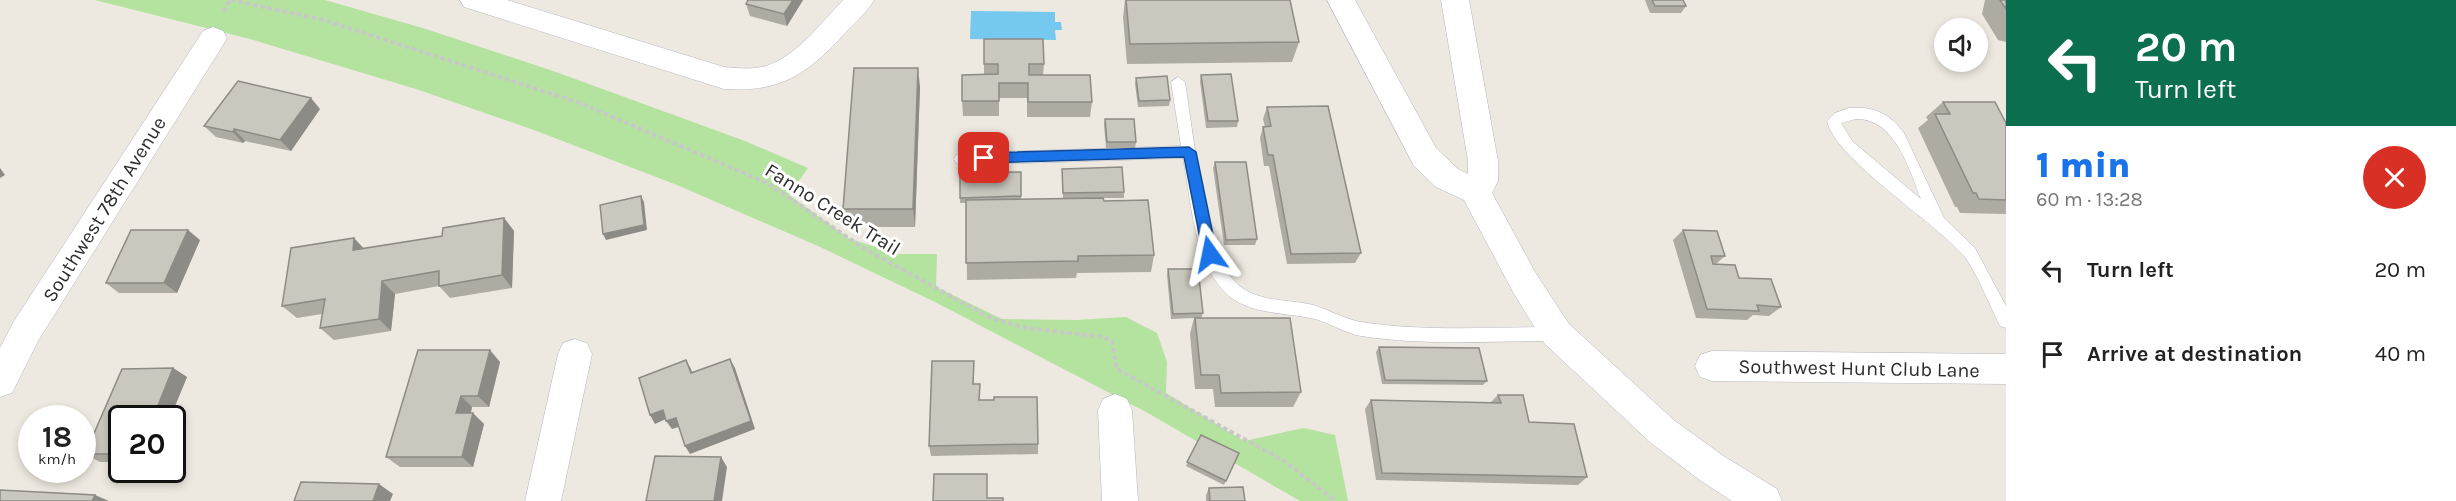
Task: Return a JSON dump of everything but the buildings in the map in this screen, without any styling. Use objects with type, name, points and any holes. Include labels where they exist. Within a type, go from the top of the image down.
[{"type":"street","points":[[474,0],[724,78],[749,80],[770,77],[787,70],[860,0]]},
{"type":"street","points":[[1341,0],[1368,46],[1425,157],[1447,178],[1475,191],[1524,282],[1557,334],[1663,432],[1713,469],[1764,501]]},
{"type":"street","points":[[1455,0],[1483,161],[1483,181],[1475,191]]},
{"type":"street","name":"Southwest 78th Avenue","points":[[0,382],[26,332],[213,38]]},
{"type":"street","points":[[543,501],[575,354]]},
{"type":"street","name":"Southwest Hunt Club Lane","points":[[1712,366],[2006,369]]},
{"type":"street","points":[[1115,410],[1120,501]]},
{"type":"lane","points":[[1178,82],[1189,152],[1210,254],[1223,280],[1236,295],[1264,305],[1311,311],[1358,329],[1393,333],[1557,334]]},
{"type":"lane","points":[[1938,222],[1902,144],[1889,124],[1881,117],[1868,113],[1841,115],[1834,121],[1836,130],[1848,146],[1938,222],[1970,253],[1978,263],[2006,321]]},
{"type":"lane","points":[[961,159],[1189,152]]},
{"type":"path","name":"Fanno Creek Trail","points":[[231,0],[324,20],[477,68],[580,104],[767,183],[865,249],[991,318],[1026,328],[1104,337],[1112,342],[1117,369],[1284,461],[1336,501]]},
{"type":"path","points":[[254,5],[259,0]]},
{"type":"green space","points":[[95,0],[325,0],[426,29],[556,72],[745,141],[808,168],[789,195],[850,239],[898,254],[937,254],[936,287],[1002,319],[1076,320],[1126,317],[1157,333],[1167,362],[1166,393],[1244,441],[1304,428],[1335,435],[1348,501],[1300,501],[1146,412],[935,302],[818,246],[677,185],[534,130],[416,89],[250,39]]},
{"type":"water","points":[[971,11],[1055,12],[1055,22],[1061,22],[1062,30],[1055,30],[1056,40],[970,39]]},
{"type":"route","points":[[984,158],[1189,152],[1210,254]]}]
